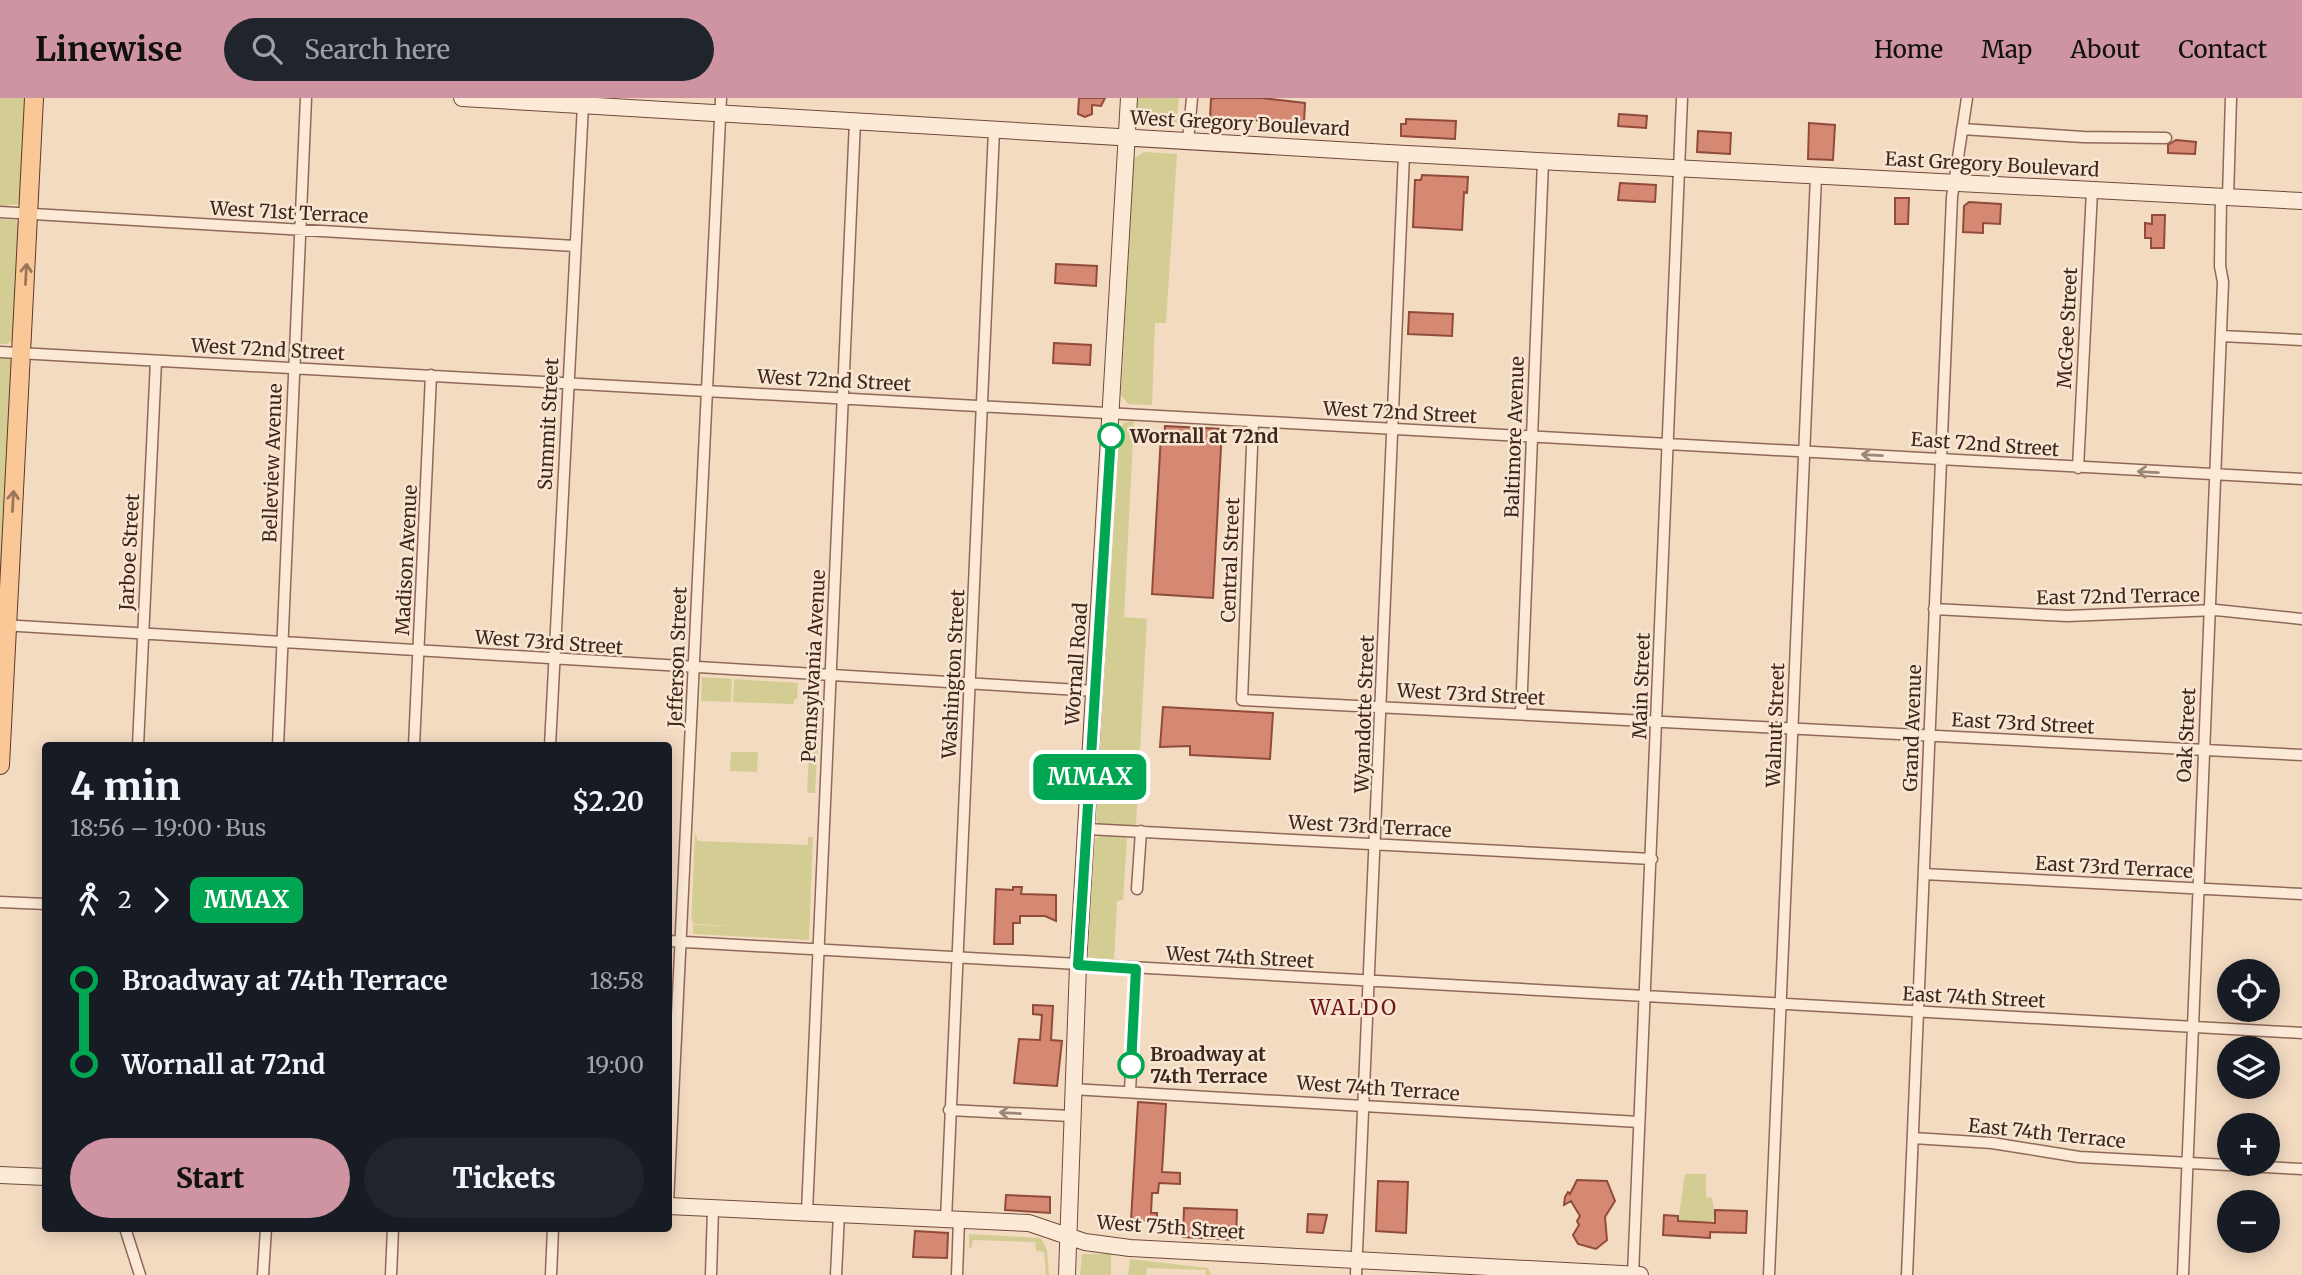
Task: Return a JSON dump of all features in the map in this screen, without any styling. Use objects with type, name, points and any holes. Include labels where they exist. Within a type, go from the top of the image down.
[{"type":"main road","points":[[0,765],[3,625],[34,98]]},
{"type":"main road","name":"West Gregory Boulevard","points":[[462,98],[583,105],[720,105],[855,121],[1681,169]]},
{"type":"main road","name":"Wornall Road","points":[[1067,1275],[1078,965],[1129,98]]},
{"type":"main road","name":"East Gregory Boulevard","points":[[1681,169],[2302,201]]},
{"type":"main road","points":[[0,1175],[42,1177]]},
{"type":"main road","name":"West 75th Street","points":[[672,1204],[1029,1223],[1085,1242],[1357,1268],[1640,1275]]},
{"type":"street","name":"Belleview Avenue","points":[[278,742],[306,98]]},
{"type":"street","points":[[1188,141],[1192,98]]},
{"type":"street","name":"Main Street","points":[[1633,1275],[1682,98]]},
{"type":"street","name":"Grand Avenue","points":[[1907,1275],[1953,183],[1967,98]]},
{"type":"street","name":"Oak Street","points":[[2183,1275],[2202,750],[2216,475],[2224,197],[2231,98]]},
{"type":"street","name":"Summit Street","points":[[550,742],[583,105]]},
{"type":"street","name":"Jefferson Street","points":[[672,1123],[720,105]]},
{"type":"street","name":"Pennsylvania Avenue","points":[[807,1212],[855,121]]},
{"type":"street","points":[[1962,129],[2082,137],[2166,138]]},
{"type":"street","name":"Washington Street","points":[[957,1275],[949,1110],[994,130]]},
{"type":"street","name":"Wyandotte Street","points":[[1357,1268],[1383,707],[1404,154]]},
{"type":"street","name":"Baltimore Avenue","points":[[1521,714],[1543,161]]},
{"type":"street","name":"Walnut Street","points":[[1769,1275],[1816,176]]},
{"type":"street","name":"McGee Street","points":[[2078,468],[2092,191]]},
{"type":"street","name":"West 71st Terrace","points":[[0,212],[575,246]]},
{"type":"street","points":[[2221,336],[2302,340]]},
{"type":"street","name":"West 72nd Street","points":[[0,352],[1666,445]]},
{"type":"street","name":"Jarboe Street","points":[[138,742],[156,361]]},
{"type":"street","name":"Madison Avenue","points":[[414,742],[431,375]]},
{"type":"street","name":"Central Street","points":[[1242,700],[1253,422]]},
{"type":"street","name":"East 72nd Street","points":[[1666,445],[2302,480]]},
{"type":"street","name":"East 72nd Terrace","points":[[1934,609],[2067,616],[2216,610],[2302,618]]},
{"type":"street","name":"West 73rd Street","points":[[3,625],[1096,691]]},
{"type":"street","name":"West 73rd Street","points":[[1242,700],[1657,721]]},
{"type":"street","name":"East 73rd Street","points":[[1657,721],[2302,755]]},
{"type":"street","name":"West 73rd Terrace","points":[[1087,829],[1652,859]]},
{"type":"street","points":[[1137,888],[1141,831]]},
{"type":"street","name":"East 73rd Terrace","points":[[1924,874],[2302,894]]},
{"type":"street","points":[[0,902],[42,904]]},
{"type":"street","name":"West 74th Street","points":[[672,942],[1643,996]]},
{"type":"street","points":[[1130,1091],[1136,969]]},
{"type":"street","name":"East 74th Street","points":[[1643,996],[2302,1033]]},
{"type":"street","name":"West 74th Terrace","points":[[1072,1088],[1639,1122]]},
{"type":"street","points":[[949,1110],[1071,1116]]},
{"type":"street","name":"East 74th Terrace","points":[[1913,1138],[1992,1143],[2079,1157],[2302,1169]]},
{"type":"street","points":[[711,1275],[713,1208]]},
{"type":"street","points":[[836,1275],[839,1214]]},
{"type":"street","points":[[126,1232],[140,1275]]},
{"type":"street","points":[[263,1275],[265,1232]]},
{"type":"street","points":[[391,1275],[393,1232]]},
{"type":"street","points":[[551,1275],[553,1232]]},
{"type":"shaded area","points":[[0,98],[26,98],[20,204],[0,206]]},
{"type":"shaded area","points":[[1137,98],[1179,98],[1176,126],[1143,126],[1137,123]]},
{"type":"shaded area","points":[[1144,152],[1177,154],[1166,323],[1155,323],[1152,405],[1128,404],[1121,395],[1134,158]]},
{"type":"shaded area","points":[[0,219],[15,220],[19,224],[14,339],[8,344],[0,344]]},
{"type":"shaded area","points":[[0,357],[10,358],[12,365],[0,604]]},
{"type":"shaded area","points":[[1134,420],[1124,617],[1147,619],[1136,826],[1098,824],[1096,819],[1119,432],[1124,423]]},
{"type":"shaded area","points":[[702,677],[732,679],[731,702],[701,701]]},
{"type":"shaded area","points":[[734,679],[798,683],[797,699],[794,699],[794,704],[733,702]]},
{"type":"shaded area","points":[[811,724],[819,724],[815,793],[807,793],[809,753],[812,752]]},
{"type":"shaded area","points":[[731,752],[758,752],[757,772],[730,771]]},
{"type":"shaded area","points":[[695,832],[698,841],[808,845],[808,837],[813,837],[809,940],[693,934],[693,925],[731,926],[693,924],[692,916],[691,927]]},
{"type":"shaded area","points":[[1101,835],[1127,838],[1123,900],[1117,901],[1114,962],[1092,961],[1088,957],[1094,840]]},
{"type":"shaded area","points":[[1685,1174],[1706,1174],[1706,1197],[1712,1198],[1715,1217],[1711,1223],[1678,1221]]},
{"type":"shaded area","points":[[969,1234],[1041,1238],[1047,1250],[1049,1275],[1046,1275],[1044,1252],[1036,1251],[1035,1242],[973,1240],[972,1247],[969,1248]]},
{"type":"shaded area","points":[[1082,1254],[1111,1254],[1111,1275],[1080,1275]]},
{"type":"shaded area","points":[[1130,1259],[1208,1268],[1211,1275],[1206,1275],[1206,1270],[1147,1268],[1146,1275],[1128,1275]]},
{"type":"building","points":[[1079,98],[1105,98],[1101,106],[1092,105],[1092,114],[1085,117],[1078,114]]},
{"type":"building","points":[[1262,98],[1305,103],[1304,123],[1210,118],[1211,99]]},
{"type":"building","points":[[1619,114],[1647,116],[1646,128],[1618,126]]},
{"type":"building","points":[[1406,119],[1456,121],[1455,139],[1401,136],[1401,124],[1406,124]]},
{"type":"building","points":[[1809,123],[1835,125],[1833,160],[1808,159]]},
{"type":"building","points":[[1698,131],[1731,133],[1730,154],[1697,152]]},
{"type":"building","points":[[2176,140],[2196,142],[2195,154],[2168,153],[2168,145]]},
{"type":"building","points":[[1422,175],[1468,177],[1467,193],[1464,192],[1462,230],[1413,227],[1415,180],[1421,180]]},
{"type":"building","points":[[1620,183],[1656,185],[1655,202],[1618,200]]},
{"type":"building","points":[[1895,198],[1909,198],[1908,224],[1895,224]]},
{"type":"building","points":[[1969,202],[2001,204],[2000,224],[1983,223],[1983,233],[1963,232],[1964,206]]},
{"type":"building","points":[[2152,215],[2165,215],[2164,248],[2151,248],[2151,238],[2145,238],[2145,223],[2152,224]]},
{"type":"building","points":[[1056,264],[1097,266],[1096,286],[1055,283]]},
{"type":"building","points":[[1409,312],[1453,314],[1452,336],[1408,334]]},
{"type":"building","points":[[1054,343],[1091,345],[1090,365],[1053,363]]},
{"type":"building","points":[[1165,426],[1222,429],[1213,598],[1152,594],[1161,435],[1164,436]]},
{"type":"building","points":[[1163,707],[1273,713],[1270,759],[1190,755],[1190,746],[1160,747]]},
{"type":"building","points":[[1047,784],[1076,786],[1076,800],[1046,799]]},
{"type":"building","points":[[1013,887],[1022,887],[1021,894],[1056,895],[1056,921],[1045,916],[1020,916],[1020,923],[1013,923],[1013,944],[994,944],[996,889],[1013,890]]},
{"type":"building","points":[[1033,1005],[1053,1006],[1051,1040],[1062,1041],[1057,1086],[1014,1083],[1019,1039],[1040,1040],[1042,1015],[1033,1014]]},
{"type":"building","points":[[1138,1102],[1166,1104],[1162,1172],[1180,1173],[1180,1184],[1159,1183],[1158,1193],[1152,1193],[1151,1213],[1157,1213],[1157,1221],[1131,1220]]},
{"type":"building","points":[[1577,1180],[1607,1181],[1615,1201],[1605,1217],[1607,1240],[1596,1249],[1578,1244],[1573,1235],[1579,1225],[1577,1221],[1580,1216],[1571,1201],[1564,1205],[1565,1197],[1568,1192],[1570,1194]]},
{"type":"building","points":[[1378,1181],[1408,1182],[1406,1233],[1376,1231]]},
{"type":"building","points":[[1006,1195],[1050,1197],[1050,1213],[1005,1210]]},
{"type":"building","points":[[1184,1208],[1237,1210],[1236,1240],[1183,1237]]},
{"type":"building","points":[[1715,1210],[1747,1211],[1746,1233],[1710,1232],[1710,1238],[1663,1235],[1664,1215],[1678,1216],[1678,1221],[1715,1223]]},
{"type":"building","points":[[1308,1214],[1327,1215],[1323,1233],[1307,1232]]},
{"type":"building","points":[[915,1231],[948,1233],[947,1258],[913,1257]]},
{"type":"bus line","name":"MMAX","points":[[1111,436],[1078,965],[1136,969],[1131,1065]]},
{"type":"place","name":"Wornall at 72nd","points":[[1111,436]]},
{"type":"place","name":"Broadway at 74th Terrace","points":[[1131,1065]]},
{"type":"district","name":"WALDO","points":[[1354,1007]]}]
